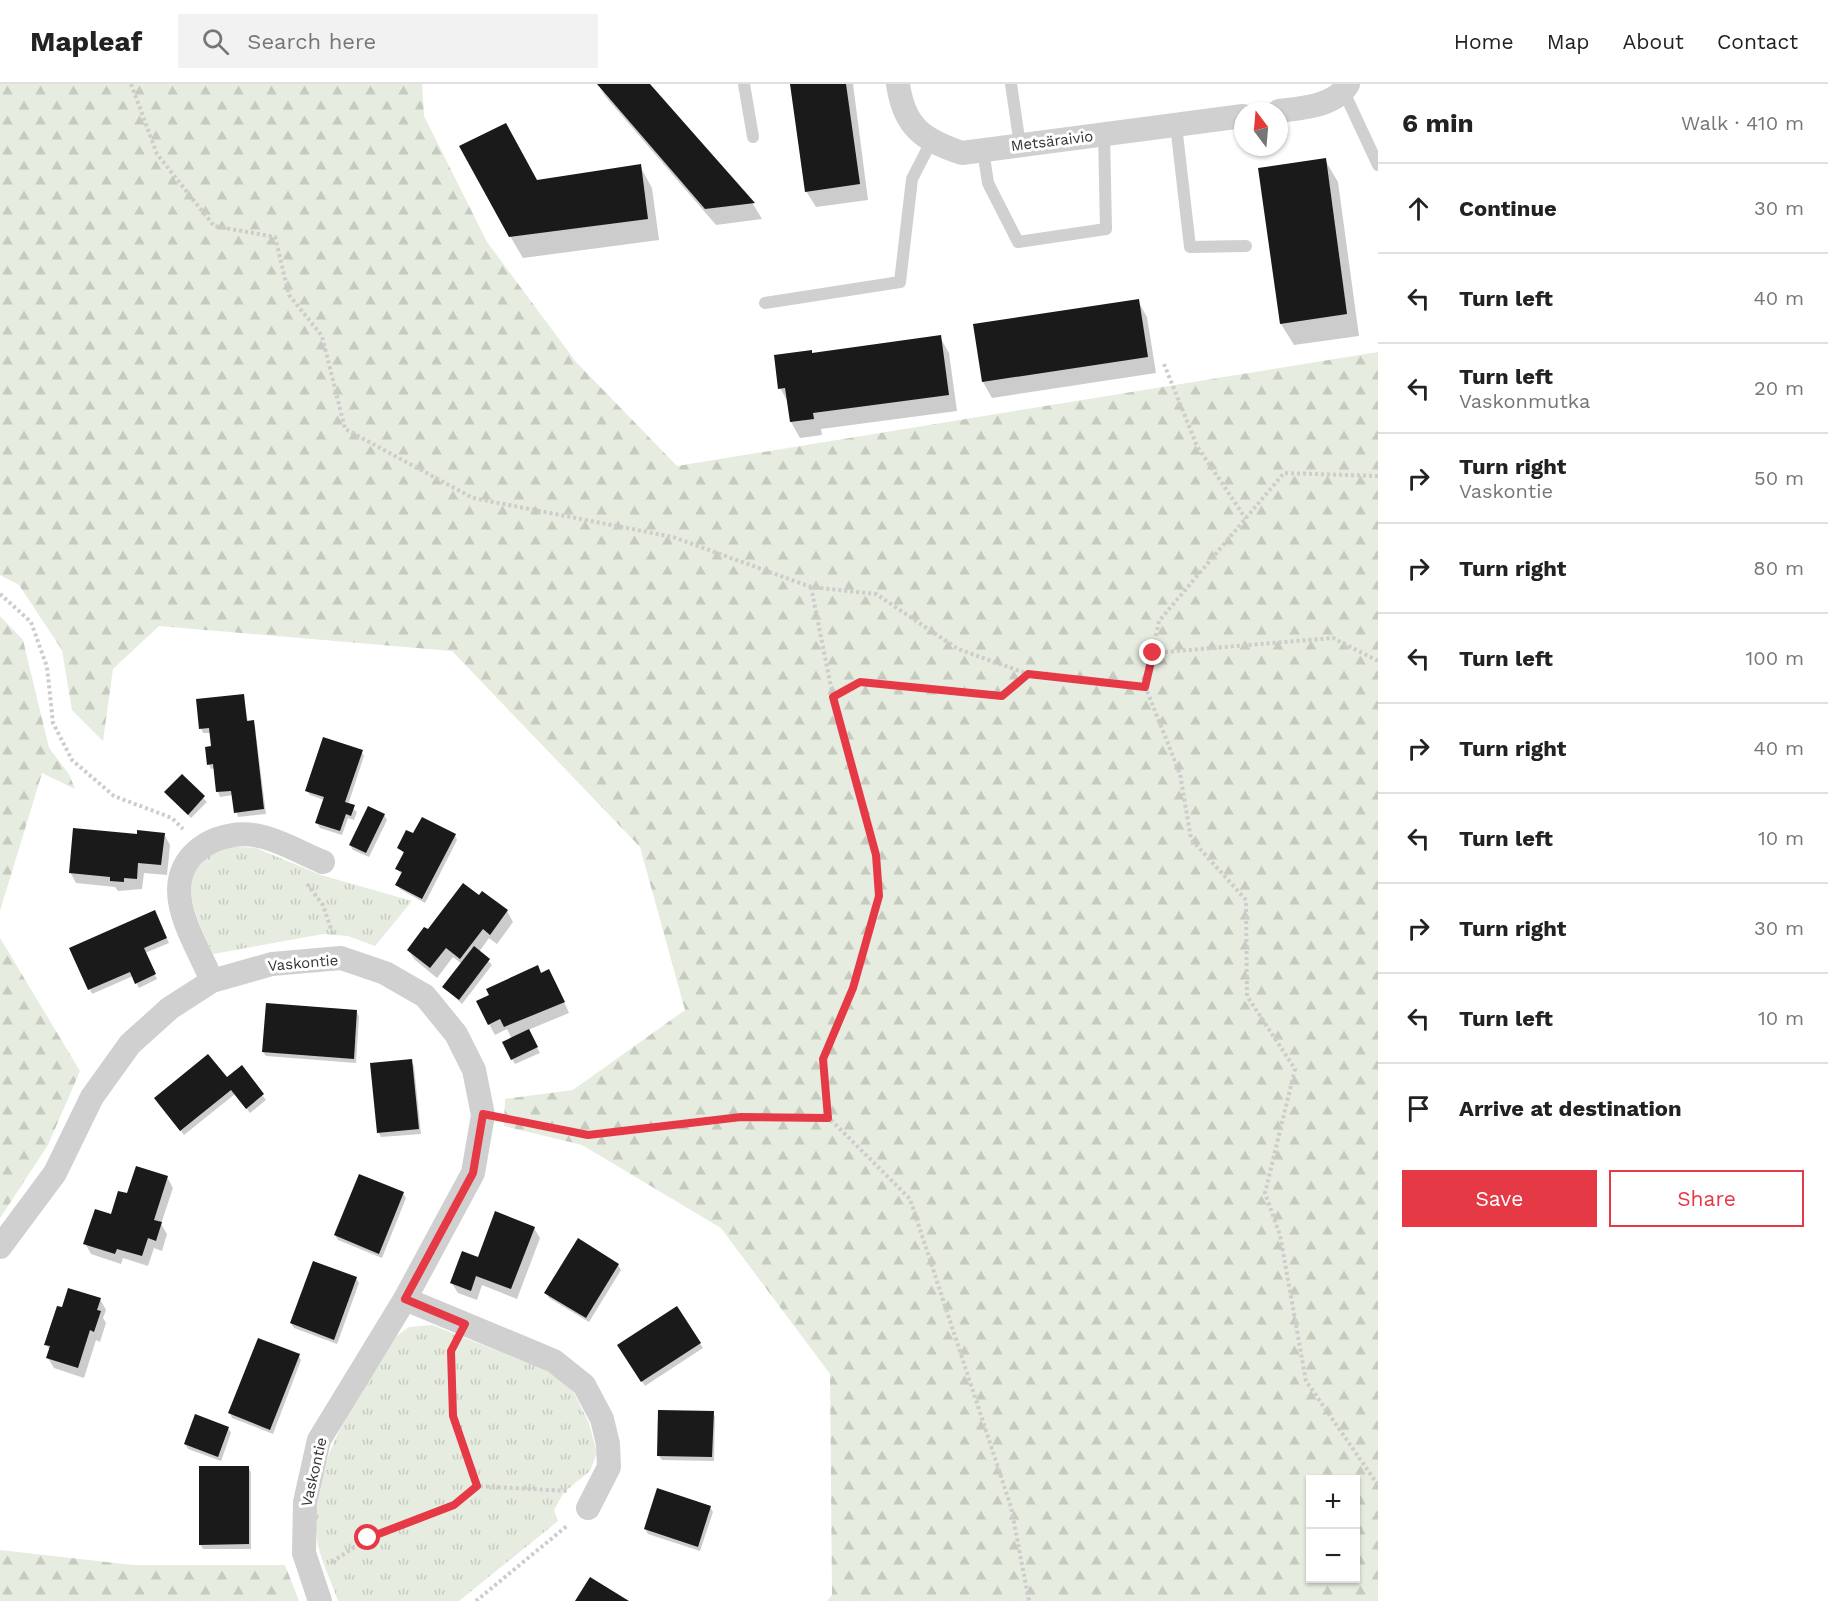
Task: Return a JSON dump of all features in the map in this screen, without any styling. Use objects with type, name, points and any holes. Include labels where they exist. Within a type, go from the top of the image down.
[{"type":"street","name":"Metsäraivio","points":[[898,84],[899,96],[911,122],[931,142],[962,153],[1234,117]]},
{"type":"street","points":[[1288,110],[1314,107],[1346,88]]},
{"type":"street","points":[[212,981],[185,917],[179,890],[187,862],[201,845],[228,835],[259,836],[323,862]]},
{"type":"street","name":"Vaskontie","points":[[0,1247],[55,1173],[92,1097],[130,1044],[170,1008],[212,981],[272,964],[341,958],[385,973],[425,996],[456,1034],[474,1071],[483,1114],[473,1173],[405,1299],[319,1440],[304,1502],[304,1553],[320,1601]]},
{"type":"street","points":[[405,1299],[554,1361],[584,1385],[602,1419],[608,1444],[609,1467],[591,1502]]},
{"type":"lane","points":[[744,84],[753,137]]},
{"type":"lane","points":[[1011,84],[1020,145]]},
{"type":"lane","points":[[1346,88],[1378,165]]},
{"type":"lane","points":[[1176,125],[1190,247],[1246,246]]},
{"type":"lane","points":[[983,150],[988,183],[1018,242],[1107,229],[1104,134]]},
{"type":"lane","points":[[765,303],[900,282],[912,179],[931,142]]},
{"type":"path","points":[[131,84],[157,154],[214,226],[275,237],[289,295],[322,336],[345,429],[473,498],[674,537],[811,586],[876,594],[958,650],[1028,674],[1145,687]]},
{"type":"path","points":[[1164,364],[1197,446],[1246,519]]},
{"type":"path","points":[[1378,476],[1284,473],[1160,621],[1145,687],[1180,774],[1191,839],[1246,900],[1246,996],[1295,1069],[1265,1193],[1280,1235],[1306,1380],[1378,1485]]},
{"type":"path","points":[[811,586],[833,697],[876,855],[879,896],[853,988],[823,1059],[828,1118],[910,1199],[1011,1507],[1029,1601]]},
{"type":"path","points":[[0,594],[31,622],[48,667],[53,723],[72,760],[114,796],[172,818],[201,845]]},
{"type":"path","points":[[1153,653],[1333,639],[1378,662]]},
{"type":"path","points":[[833,697],[860,682],[1002,696],[1028,674]]},
{"type":"path","points":[[303,878],[322,905],[341,958]]},
{"type":"path","points":[[483,1114],[588,1135],[741,1117],[828,1118]]},
{"type":"path","points":[[465,1324],[451,1351],[453,1416],[477,1486]]},
{"type":"path","points":[[311,1575],[368,1538],[454,1505],[477,1486],[548,1488],[591,1502]]},
{"type":"path","points":[[476,1601],[591,1502]]},
{"type":"green space","points":[[0,84],[422,84],[424,116],[487,242],[576,362],[677,466],[1378,352],[1378,1601],[827,1601],[832,1595],[830,1374],[721,1228],[582,1145],[504,1126],[505,1099],[573,1090],[685,1010],[640,847],[452,651],[159,626],[113,669],[103,741],[72,710],[62,650],[19,585],[0,575]]},
{"type":"green space","points":[[0,616],[23,640],[49,748],[69,774],[75,789],[42,773],[0,911]]},
{"type":"green space","points":[[229,846],[256,848],[321,875],[412,901],[375,946],[348,936],[323,934],[213,954],[193,903],[192,876],[197,864],[207,855]]},
{"type":"green space","points":[[0,938],[80,1071],[48,1145],[0,1218]]},
{"type":"green space","points":[[432,1325],[554,1373],[574,1393],[589,1423],[597,1453],[590,1471],[564,1492],[554,1510],[558,1521],[459,1601],[338,1601],[318,1545],[315,1517],[318,1489],[326,1462],[350,1410],[394,1338],[409,1327]]},
{"type":"green space","points":[[0,1550],[133,1565],[285,1565],[299,1601],[0,1601]]},
{"type":"building","points":[[597,84],[650,84],[755,203],[705,209]]},
{"type":"building","points":[[790,84],[846,84],[860,184],[805,192]]},
{"type":"building","points":[[506,123],[537,180],[641,164],[648,219],[509,237],[459,146]]},
{"type":"building","points":[[1326,158],[1347,314],[1280,324],[1258,168]]},
{"type":"building","points":[[1139,299],[1148,357],[982,382],[973,324]]},
{"type":"building","points":[[941,335],[949,395],[813,413],[814,419],[790,422],[785,388],[778,389],[774,355],[812,350],[812,353]]},
{"type":"building","points":[[244,694],[247,721],[254,720],[264,809],[234,813],[231,791],[216,792],[213,764],[207,765],[205,747],[211,746],[209,728],[199,729],[196,699]]},
{"type":"building","points":[[323,737],[363,750],[345,802],[355,805],[351,816],[346,814],[340,831],[315,823],[324,797],[305,791]]},
{"type":"building","points":[[182,774],[205,796],[188,815],[164,792]]},
{"type":"building","points":[[368,806],[385,814],[366,853],[349,845]]},
{"type":"building","points":[[422,817],[456,834],[422,899],[395,885],[402,872],[395,869],[404,852],[397,848],[406,830],[413,833]]},
{"type":"building","points":[[73,828],[137,834],[137,830],[165,833],[161,865],[138,863],[137,879],[124,878],[124,882],[110,881],[110,877],[69,873]]},
{"type":"building","points":[[463,883],[479,895],[482,891],[508,910],[490,935],[483,929],[460,959],[446,948],[430,968],[407,950],[424,927],[428,929]]},
{"type":"building","points":[[155,910],[167,938],[144,948],[156,974],[135,984],[130,972],[88,990],[69,948]]},
{"type":"building","points":[[474,946],[490,959],[459,1000],[442,987]]},
{"type":"building","points":[[538,965],[541,973],[549,969],[565,1002],[504,1027],[500,1019],[488,1025],[476,1001],[489,995],[486,989]]},
{"type":"building","points":[[266,1003],[357,1010],[354,1059],[262,1052]]},
{"type":"building","points":[[529,1029],[538,1047],[511,1060],[502,1042]]},
{"type":"building","points":[[208,1054],[227,1077],[242,1065],[264,1094],[246,1109],[231,1090],[180,1131],[154,1098]]},
{"type":"building","points":[[412,1059],[419,1129],[377,1133],[370,1063]]},
{"type":"building","points":[[136,1166],[168,1176],[154,1220],[162,1222],[156,1241],[148,1238],[142,1256],[117,1249],[115,1254],[83,1244],[95,1209],[111,1214],[118,1191],[127,1193]]},
{"type":"building","points":[[359,1174],[404,1192],[379,1254],[334,1235]]},
{"type":"building","points":[[495,1211],[535,1227],[511,1289],[476,1276],[471,1291],[450,1283],[462,1251],[478,1257]]},
{"type":"building","points":[[578,1238],[619,1264],[586,1318],[544,1293]]},
{"type":"building","points":[[313,1261],[357,1277],[334,1340],[290,1323]]},
{"type":"building","points":[[68,1288],[101,1298],[97,1310],[101,1311],[94,1332],[90,1330],[78,1368],[46,1358],[50,1346],[44,1345],[57,1306],[62,1307]]},
{"type":"building","points":[[677,1306],[701,1343],[641,1382],[617,1345]]},
{"type":"building","points":[[258,1338],[300,1354],[270,1430],[228,1413]]},
{"type":"building","points":[[658,1410],[714,1411],[712,1457],[657,1456]]},
{"type":"building","points":[[195,1414],[229,1427],[218,1457],[184,1444]]},
{"type":"building","points":[[199,1466],[249,1466],[249,1544],[199,1545]]},
{"type":"building","points":[[657,1488],[711,1506],[698,1547],[644,1529]]},
{"type":"building","points":[[590,1577],[629,1601],[575,1601]]},
{"type":"route","points":[[368,1538],[454,1505],[477,1486],[453,1416],[451,1351],[465,1324],[405,1299],[473,1173],[483,1114],[588,1135],[741,1117],[828,1118],[823,1059],[853,988],[879,896],[876,855],[833,697],[860,682],[1002,696],[1028,674],[1145,687],[1153,653]]}]
